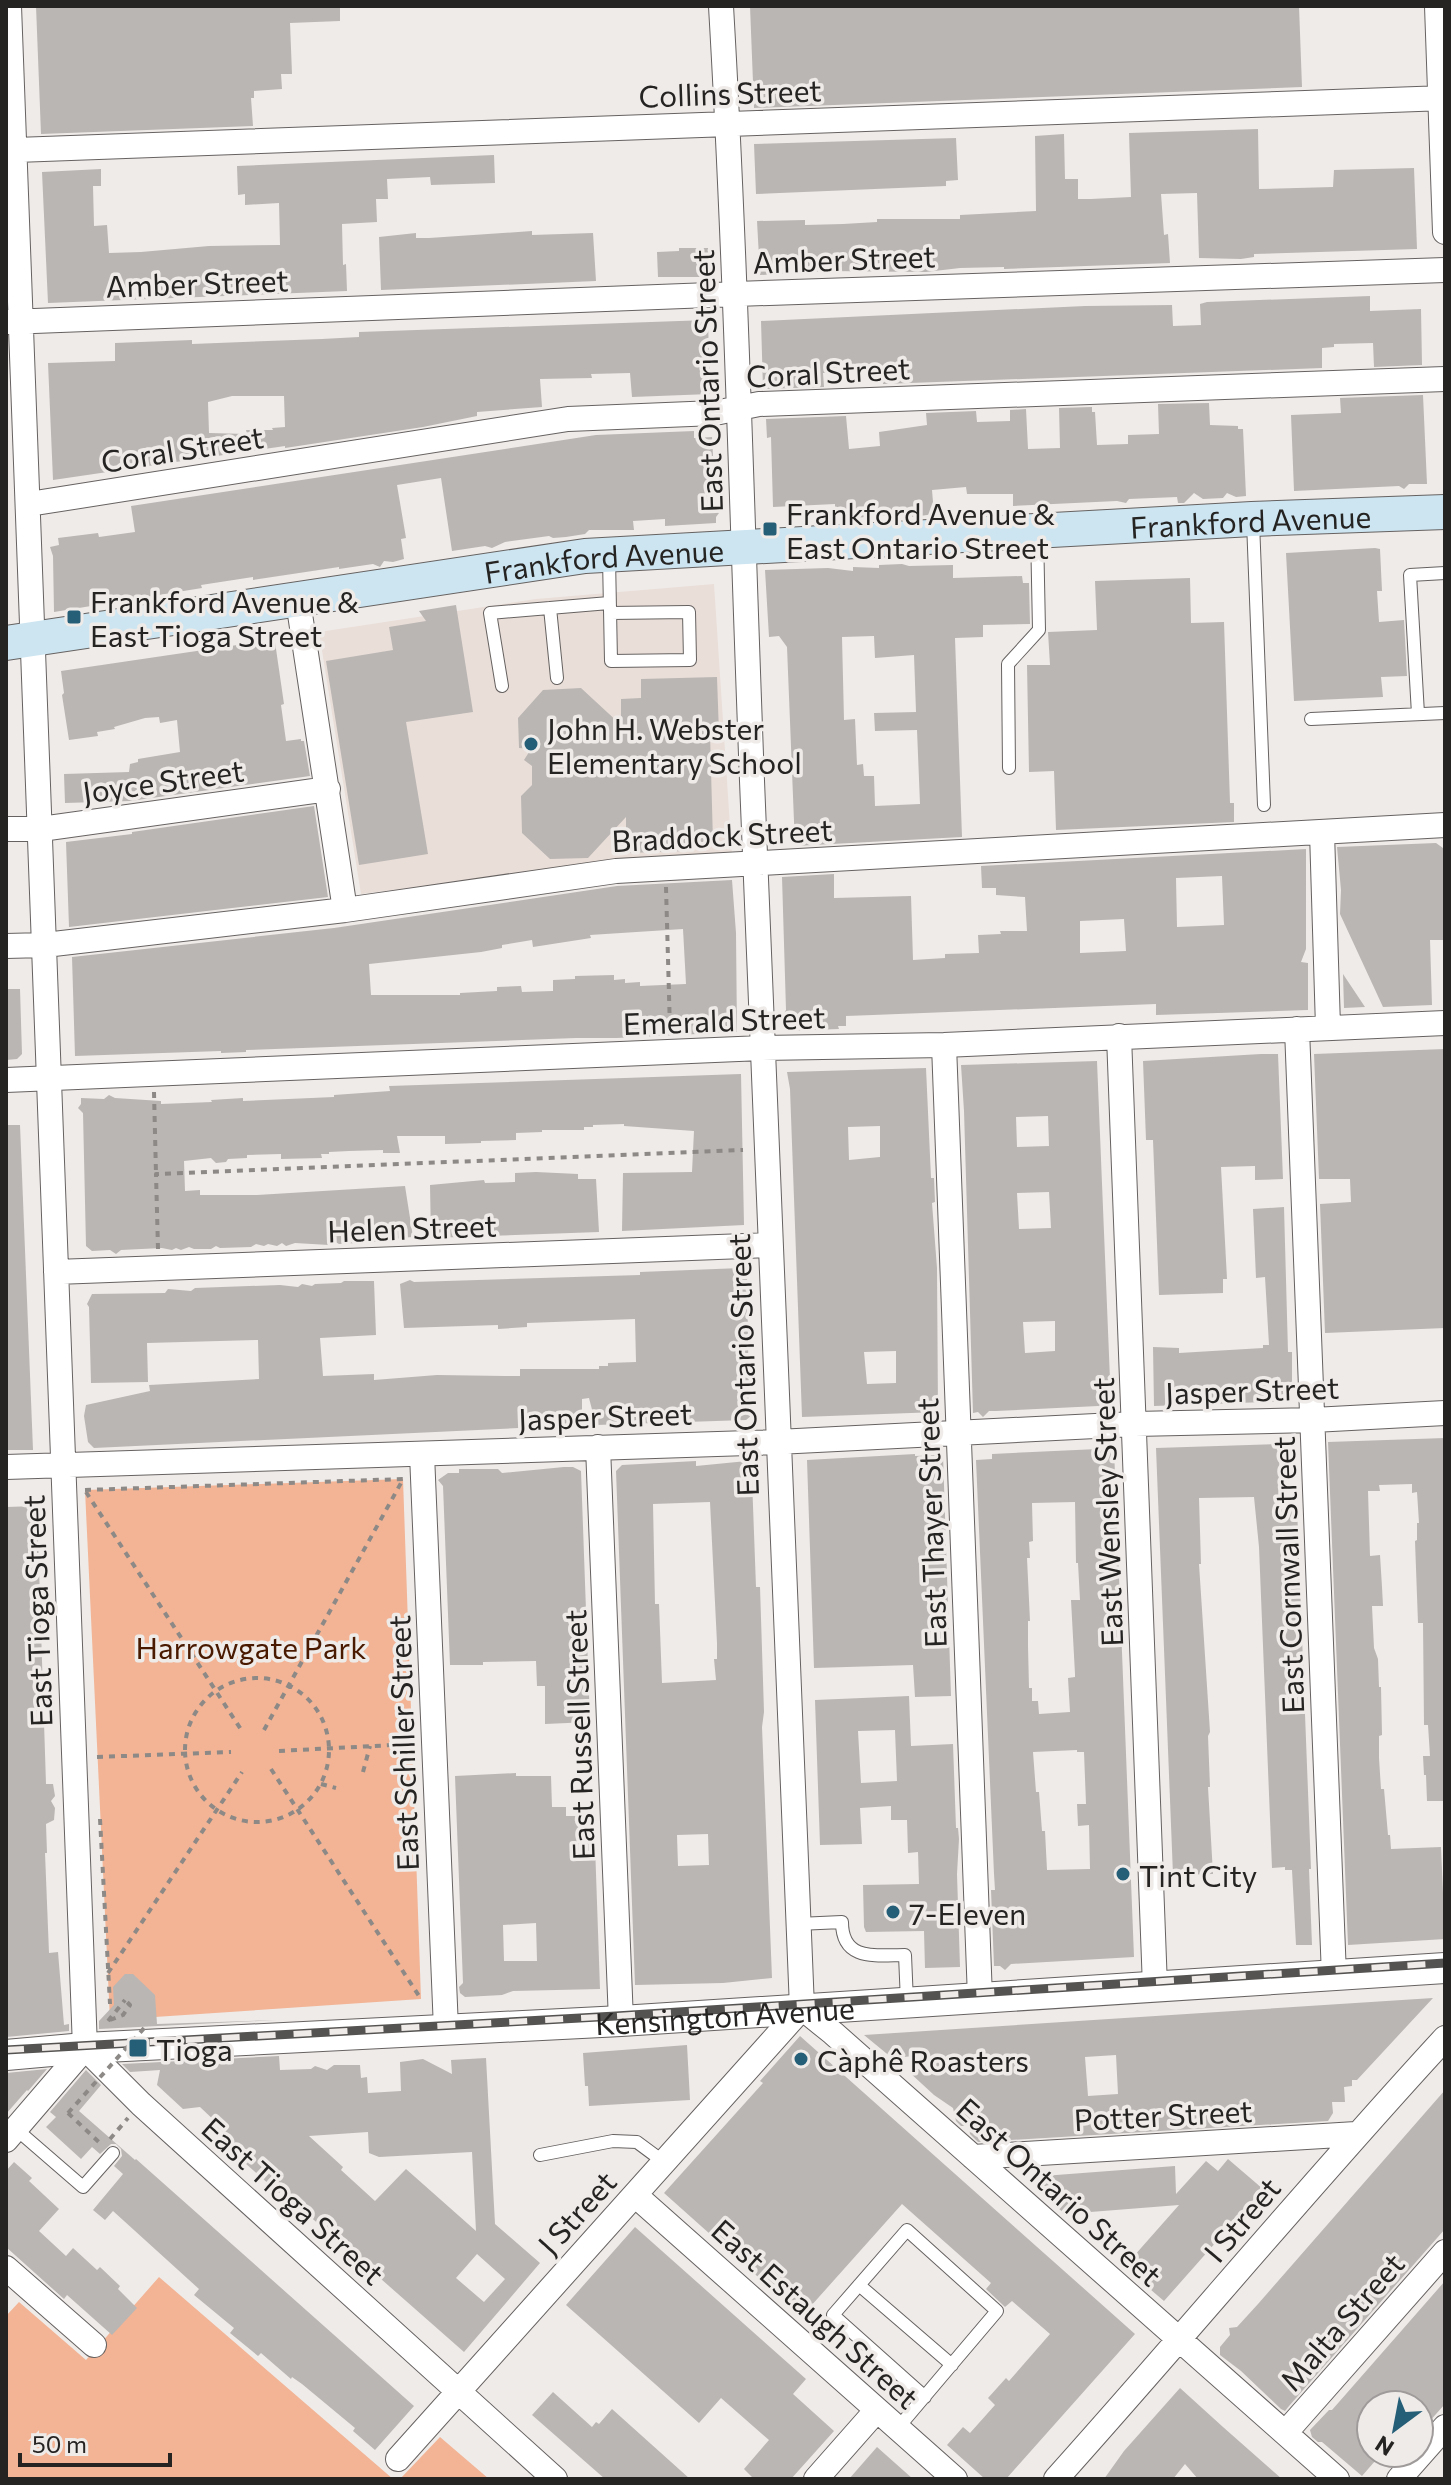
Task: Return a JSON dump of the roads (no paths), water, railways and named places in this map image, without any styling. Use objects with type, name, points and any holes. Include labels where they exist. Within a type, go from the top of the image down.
[{"type":"main road","name":"Frankford Avenue","points":[[20,641],[609,554],[1252,519],[1445,512]]},
{"type":"street","name":"East Ontario Street","points":[[721,6],[736,294],[777,1442],[802,2008],[1337,2479]]},
{"type":"street","points":[[1437,6],[1443,98],[1445,232]]},
{"type":"street","name":"East Tioga Street","points":[[8,11],[16,150],[14,321],[29,504],[20,641],[41,829],[85,2048],[141,2104],[555,2479]]},
{"type":"street","name":"Collins Street","points":[[16,150],[1443,98]]},
{"type":"street","name":"Amber Street","points":[[14,321],[1445,270]]},
{"type":"street","name":"Coral Street","points":[[29,504],[568,419],[715,413],[759,404],[1445,379]]},
{"type":"street","points":[[298,601],[345,910]]},
{"type":"street","name":"Joyce Street","points":[[6,829],[41,829],[328,789]]},
{"type":"street","name":"Braddock Street","points":[[6,946],[45,945],[345,910],[616,871],[1445,825]]},
{"type":"street","points":[[1322,832],[1328,1027]]},
{"type":"street","name":"Emerald Street","points":[[6,1080],[1445,1023]]},
{"type":"street","name":"East Cornwall Street","points":[[1297,1029],[1334,1976]]},
{"type":"street","name":"East Wensley Street","points":[[1119,1036],[1155,1987]]},
{"type":"street","name":"East Thayer Street","points":[[944,1045],[980,1998]]},
{"type":"street","name":"Helen Street","points":[[56,1272],[770,1245]]},
{"type":"street","name":"Jasper Street","points":[[6,1467],[777,1442],[1135,1424],[1445,1413]]},
{"type":"street","name":"East Russell Street","points":[[598,1447],[621,2021]]},
{"type":"street","name":"East Schiller Street","points":[[422,1454],[446,2029]]},
{"type":"street","name":"Kensington Avenue","points":[[6,2055],[85,2048],[621,2021],[1445,1968]]},
{"type":"street","name":"J Street","points":[[398,2459],[802,2008]]},
{"type":"street","name":"I Street","points":[[1061,2477],[1356,2134],[1445,2038]]},
{"type":"street","points":[[11,2134],[85,2048]]},
{"type":"street","name":"Potter Street","points":[[973,2157],[1356,2134]]},
{"type":"street","name":"East Estaugh Street","points":[[635,2195],[955,2479]]},
{"type":"street","name":"Malta Street","points":[[1286,2432],[1445,2252]]},
{"type":"street","points":[[6,2268],[94,2345]]},
{"type":"street","points":[[816,2479],[876,2411]]},
{"type":"street","points":[[1399,2479],[1445,2427]]},
{"type":"lane","points":[[1252,519],[1264,805]]},
{"type":"lane","points":[[1009,768],[1008,664],[1039,630],[1037,531]]},
{"type":"lane","points":[[502,686],[490,613],[550,608],[609,608],[689,612],[690,660],[611,661],[609,608],[609,554]]},
{"type":"lane","points":[[1418,714],[1410,575],[1445,573]]},
{"type":"lane","points":[[550,608],[557,678]]},
{"type":"lane","points":[[1311,719],[1445,713]]},
{"type":"lane","points":[[798,1924],[842,1922],[845,1941],[860,1954],[905,1955],[907,2002]]},
{"type":"lane","points":[[11,2134],[83,2187],[113,2153]]},
{"type":"lane","points":[[540,2155],[613,2141],[637,2142],[664,2162]]},
{"type":"lane","points":[[897,2429],[925,2397],[997,2311],[907,2230],[833,2315],[925,2397]]},
{"type":"lane","points":[[859,2285],[952,2365]]},
{"type":"railway","points":[[6,2050],[616,2016],[1445,1963]]},
{"type":"place","name":"Frankford Avenue & East Ontario Street","points":[[770,529]]},
{"type":"place","name":"Frankford Avenue & East Tioga Street","points":[[74,617]]},
{"type":"place","name":"John H. Webster Elementary School","points":[[531,744]]},
{"type":"place","name":"Tint City","points":[[1123,1874]]},
{"type":"place","name":"7-Eleven","points":[[893,1912]]},
{"type":"place","name":"Tioga","points":[[138,2048]]},
{"type":"place","name":"Càphê Roasters","points":[[801,2059]]},
{"type":"park label","name":"Harrowgate Park","points":[[251,1646]]}]
